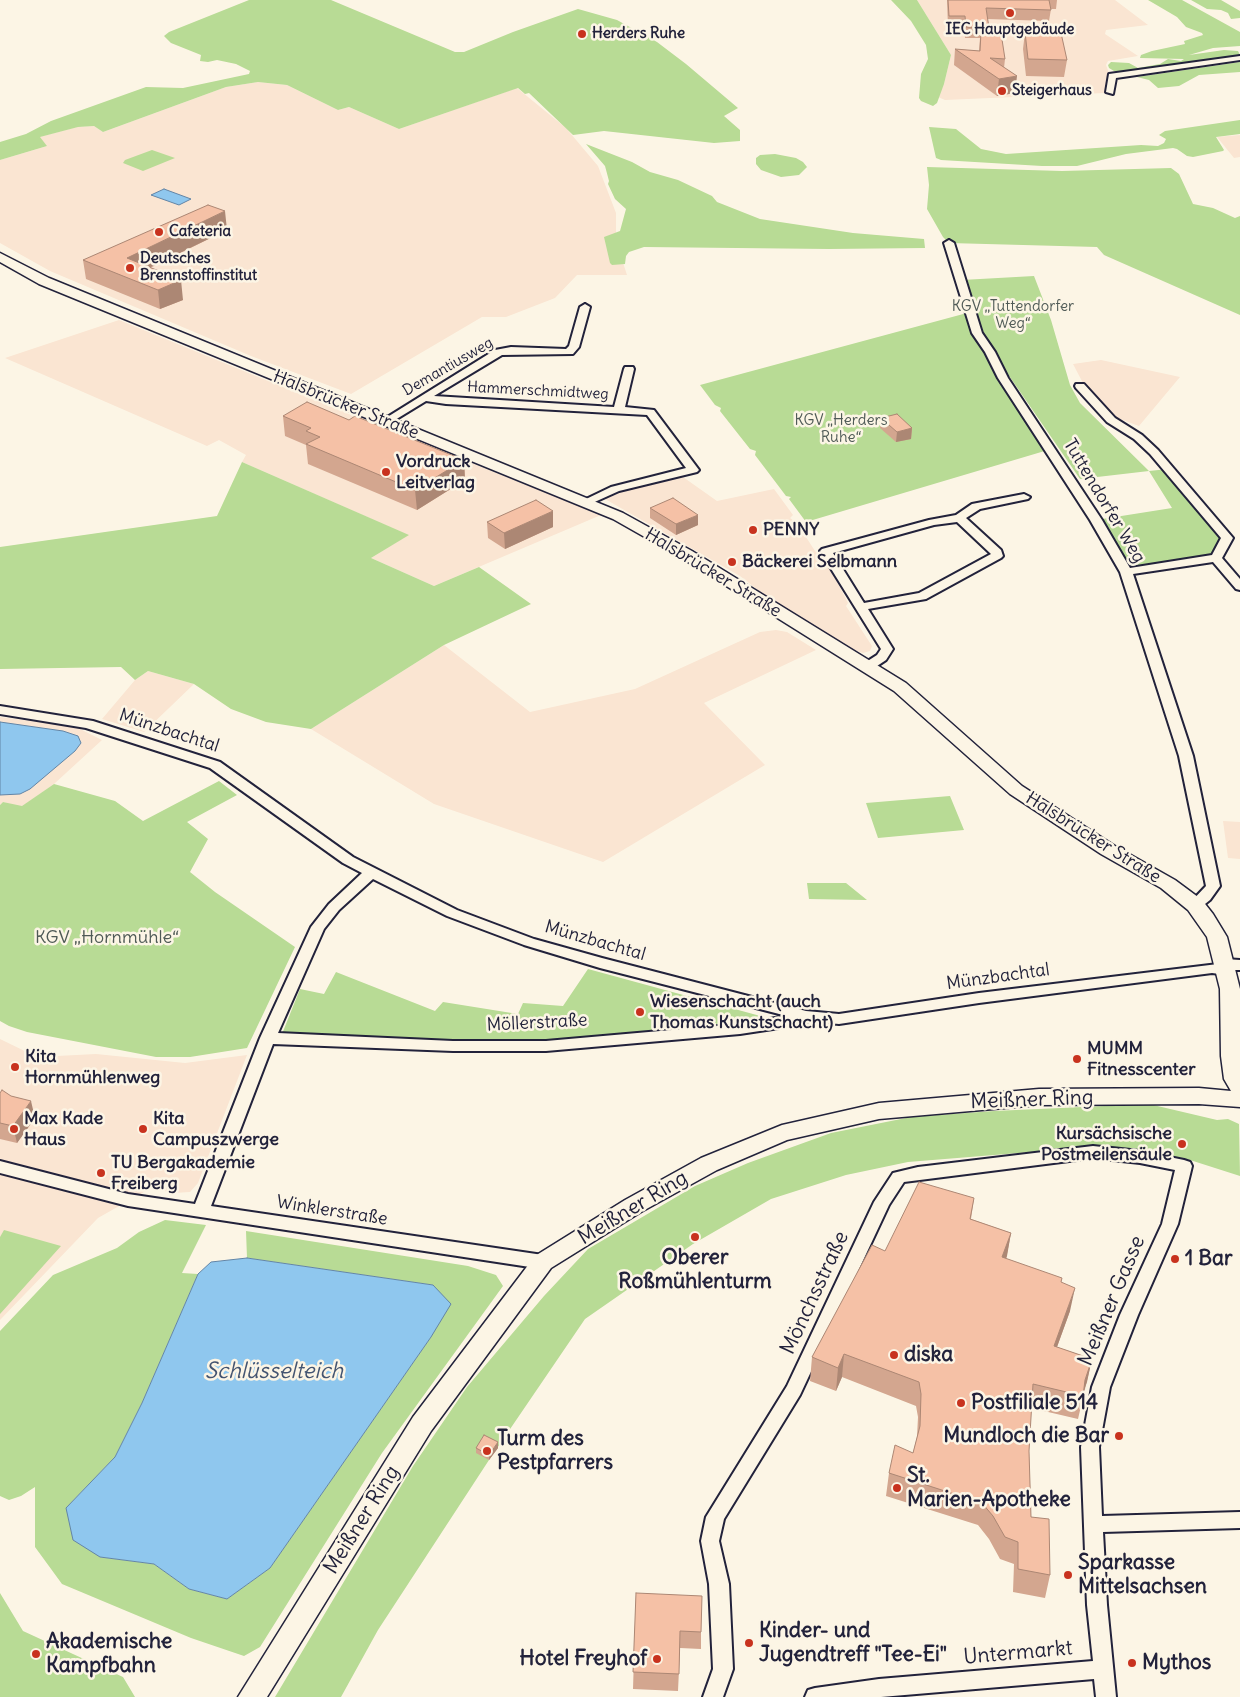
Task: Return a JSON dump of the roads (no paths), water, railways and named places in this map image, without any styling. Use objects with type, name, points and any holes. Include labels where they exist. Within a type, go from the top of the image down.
[{"type":"main road","name":"Halsbrücker Straße","points":[[0,257],[52,284],[526,479],[588,502],[618,516],[686,554],[910,694],[1016,790],[1108,850],[1168,884],[1195,905],[1217,937],[1231,966],[1231,1056],[1235,1078],[1240,1088]]},
{"type":"main road","name":"Meißner Ring","points":[[252,1697],[422,1424],[543,1262],[634,1206],[709,1164],[782,1133],[879,1111],[966,1102],[1049,1097],[1198,1096],[1240,1099]]},
{"type":"street","points":[[1110,92],[1112,76],[1240,58]]},
{"type":"street","name":"Tuttendorfer Weg","points":[[949,243],[977,333],[990,352],[1003,378],[1096,520],[1126,572],[1186,756],[1200,821],[1212,886],[1205,897],[1195,905]]},
{"type":"street","name":"Demantiusweg","points":[[386,421],[499,352],[511,350],[569,352],[574,347],[585,307]]},
{"type":"street","name":"Hammerschmidtweg","points":[[619,410],[629,369]]},
{"type":"street","points":[[1080,386],[1111,420],[1138,437],[1154,452],[1227,538],[1216,558]]},
{"type":"street","name":"Hammerschmidtweg","points":[[425,398],[446,401],[650,412],[693,470],[615,489],[588,502]]},
{"type":"street","points":[[868,667],[882,657],[887,649],[826,550],[933,522],[959,518],[976,506],[1024,497]]},
{"type":"street","points":[[861,607],[922,596],[997,556],[997,552],[959,518]]},
{"type":"street","points":[[1126,572],[1216,558]]},
{"type":"street","points":[[1216,558],[1240,586]]},
{"type":"street","name":"Münzbachtal","points":[[0,710],[88,724],[210,762],[229,773],[348,860],[452,913],[529,942],[600,964],[806,1016],[839,1019],[979,998],[1231,966]]},
{"type":"street","points":[[200,1211],[209,1193],[268,1038],[318,927],[334,907],[371,873]]},
{"type":"street","name":"Möllerstraße","points":[[268,1038],[434,1045],[546,1046],[740,1029],[786,1022],[806,1016]]},
{"type":"street","name":"Mönchsstraße","points":[[713,1697],[723,1669],[719,1584],[710,1541],[715,1517],[794,1390],[882,1202],[899,1177],[918,1173],[1093,1152],[1140,1157],[1184,1166]]},
{"type":"street","name":"Winklerstraße","points":[[0,1166],[128,1200],[543,1262]]},
{"type":"street","name":"Meißner Gasse","points":[[1102,1669],[1090,1447],[1101,1387],[1129,1315],[1170,1224],[1184,1166]]},
{"type":"street","points":[[1093,1524],[1240,1520]]},
{"type":"street","points":[[1102,1669],[1106,1697]]},
{"type":"street","name":"Untermarkt","points":[[815,1697],[883,1692],[1102,1669]]},
{"type":"water","points":[[164,189],[191,199],[179,205],[151,195]]},
{"type":"water","points":[[0,722],[63,731],[78,736],[81,743],[75,751],[30,789],[20,794],[0,795]]},
{"type":"water","name":"Schlüsselteich","points":[[247,1258],[433,1285],[451,1304],[431,1337],[270,1568],[227,1599],[189,1589],[154,1564],[100,1557],[73,1540],[66,1508],[115,1457],[142,1403],[198,1274],[211,1262]]},
{"type":"place","name":"IEC Hauptgebäude","points":[[1010,13]]},
{"type":"place","name":"Herders Ruhe","points":[[582,34]]},
{"type":"place","name":"Steigerhaus","points":[[1002,91]]},
{"type":"place","name":"Cafeteria","points":[[159,232]]},
{"type":"place","name":"Deutsches Brennstoffinstitut","points":[[130,268]]},
{"type":"place","name":"Vordruck Leitverlag","points":[[386,472]]},
{"type":"place","name":"PENNY","points":[[753,530]]},
{"type":"place","name":"Bäckerei Selbmann","points":[[732,562]]},
{"type":"place","name":"Wiesenschacht (auch Thomas Kunstschacht)","points":[[640,1012]]},
{"type":"place","name":"MUMM Fitnesscenter","points":[[1077,1059]]},
{"type":"place","name":"Kita Hornmühlenweg","points":[[15,1067]]},
{"type":"place","name":"Max Kade Haus","points":[[14,1129]]},
{"type":"place","name":"Kita Campuszwerge","points":[[143,1129]]},
{"type":"place","name":"Kursächsische Postmeilensäule","points":[[1182,1144]]},
{"type":"place","name":"TU Bergakademie Freiberg","points":[[101,1173]]},
{"type":"place","name":"Oberer Roßmühlenturm","points":[[695,1237]]},
{"type":"place","name":"1 Bar","points":[[1175,1259]]},
{"type":"place","name":"diska","points":[[894,1355]]},
{"type":"place","name":"Postfiliale 514","points":[[961,1403]]},
{"type":"place","name":"Mundloch die Bar","points":[[1119,1436]]},
{"type":"place","name":"Turm des Pestpfarrers","points":[[487,1451]]},
{"type":"place","name":"St. Marien-Apotheke","points":[[897,1488]]},
{"type":"place","name":"Sparkasse Mittelsachsen","points":[[1068,1575]]},
{"type":"place","name":"Kinder- und Jugendtreff \"Tee-Ei\"","points":[[749,1643]]},
{"type":"place","name":"Akademische Kampfbahn","points":[[36,1654]]},
{"type":"place","name":"Hotel Freyhof","points":[[657,1659]]},
{"type":"place","name":"Mythos","points":[[1132,1663]]},
{"type":"park label","name":"KGV „Tuttendorfer Weg“","points":[[1013,316]]},
{"type":"park label","name":"KGV „Herders Ruhe“","points":[[841,430]]},
{"type":"park label","name":"KGV „Hornmühle“","points":[[107,938]]}]
